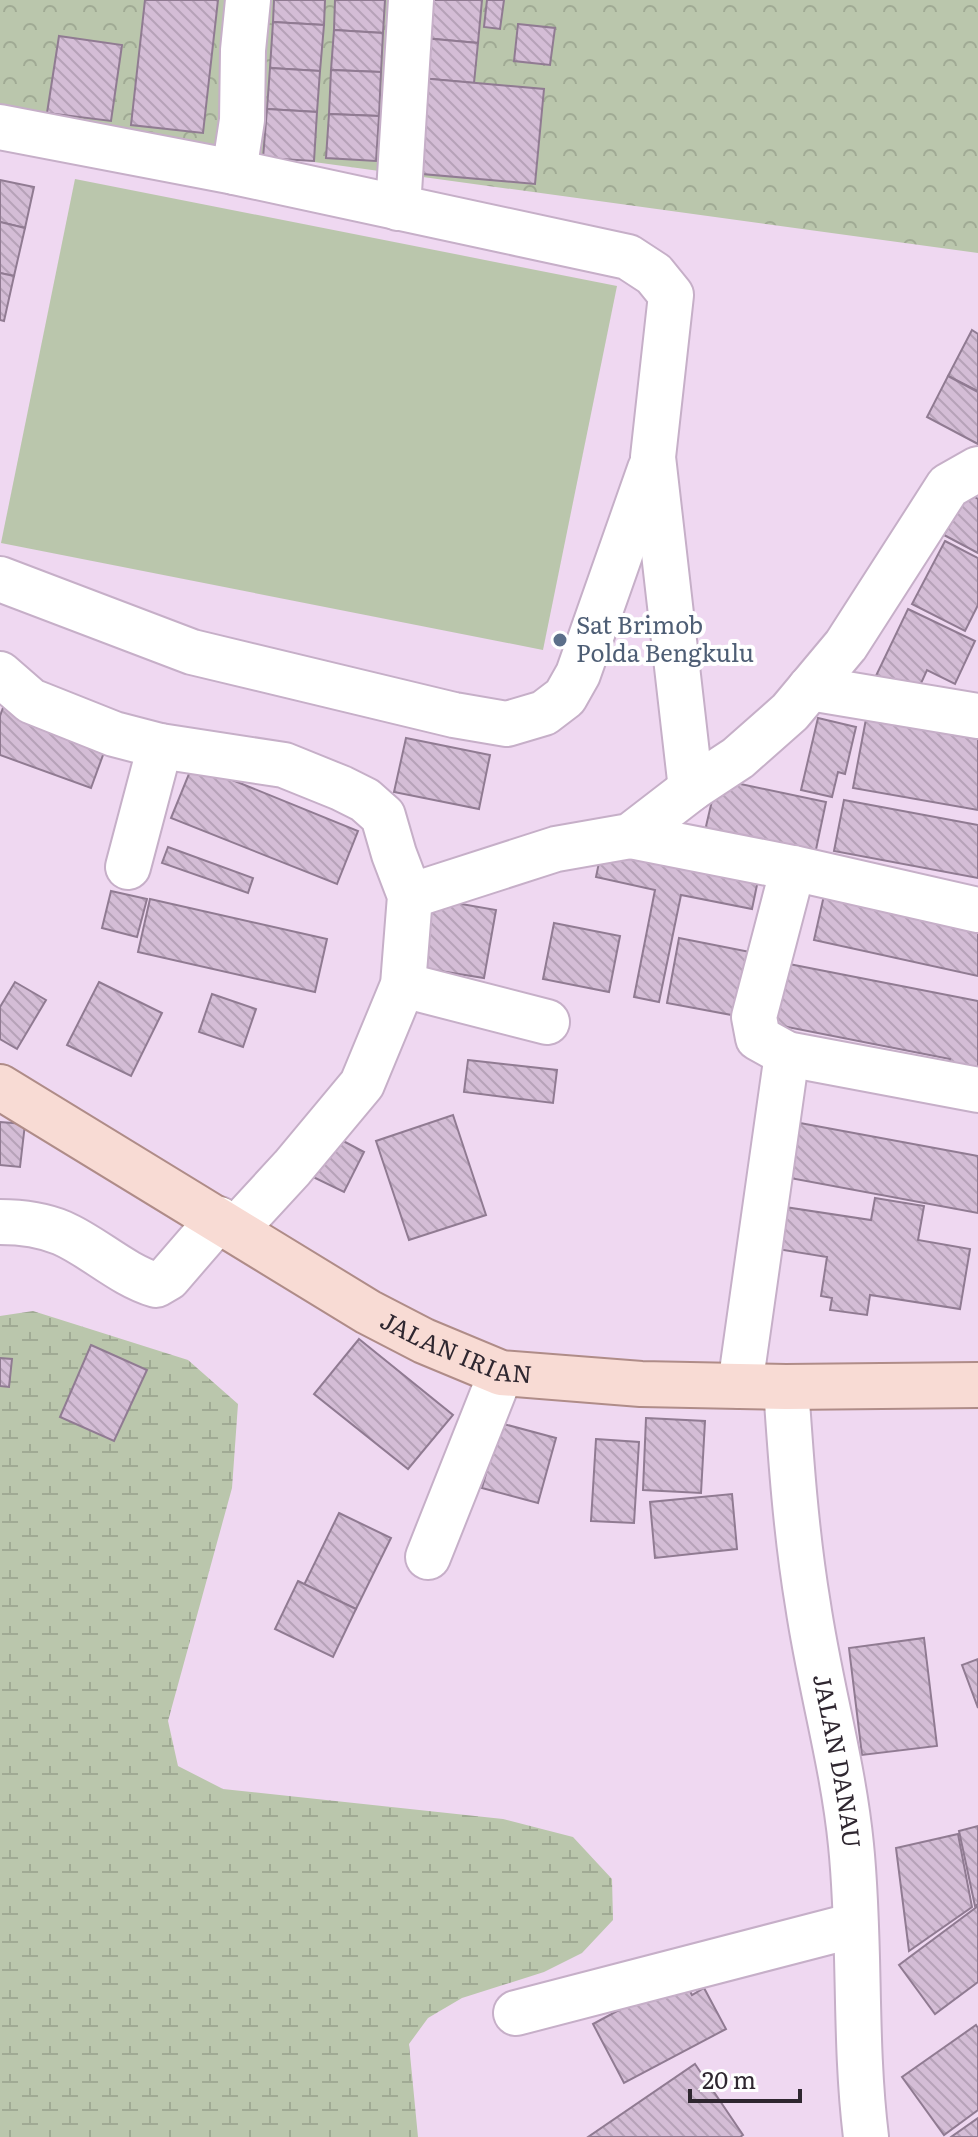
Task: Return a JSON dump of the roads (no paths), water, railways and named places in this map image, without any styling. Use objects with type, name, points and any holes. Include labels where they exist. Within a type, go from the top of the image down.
[{"type":"main road","name":"JALAN IRIAN","points":[[0,1087],[382,1319],[424,1341],[501,1373],[641,1384],[786,1387],[978,1385]]},
{"type":"street","points":[[234,172],[242,120],[243,50],[248,0]]},
{"type":"street","points":[[398,208],[411,0]]},
{"type":"street","points":[[0,127],[234,172],[628,257],[654,274],[671,295],[653,457],[578,674],[565,697],[544,713],[507,724],[454,715],[192,652],[0,579]]},
{"type":"street","points":[[653,457],[691,789]]},
{"type":"street","points":[[630,836],[765,737],[846,645],[948,486],[978,469]]},
{"type":"street","points":[[0,674],[31,701],[114,734],[160,746],[284,765],[365,800],[383,816],[410,896],[403,985],[362,1084],[292,1168],[156,1285],[62,1233],[22,1222],[0,1222]]},
{"type":"street","points":[[810,688],[978,716]]},
{"type":"street","points":[[128,867],[160,746]]},
{"type":"street","points":[[410,896],[556,849],[630,836],[793,868],[978,910]]},
{"type":"street","points":[[793,868],[754,1017],[758,1038],[787,1054],[978,1090]]},
{"type":"street","points":[[403,985],[547,1022]]},
{"type":"street","points":[[740,1386],[787,1054]]},
{"type":"street","points":[[428,1557],[501,1373]]},
{"type":"street","name":"JALAN DANAU","points":[[786,1387],[794,1494],[808,1607],[836,1738],[852,1846],[860,2087],[866,2137]]},
{"type":"street","points":[[516,2013],[855,1925]]},
{"type":"place","name":"Sat Brimob Polda Bengkulu","points":[[560,640]]}]
